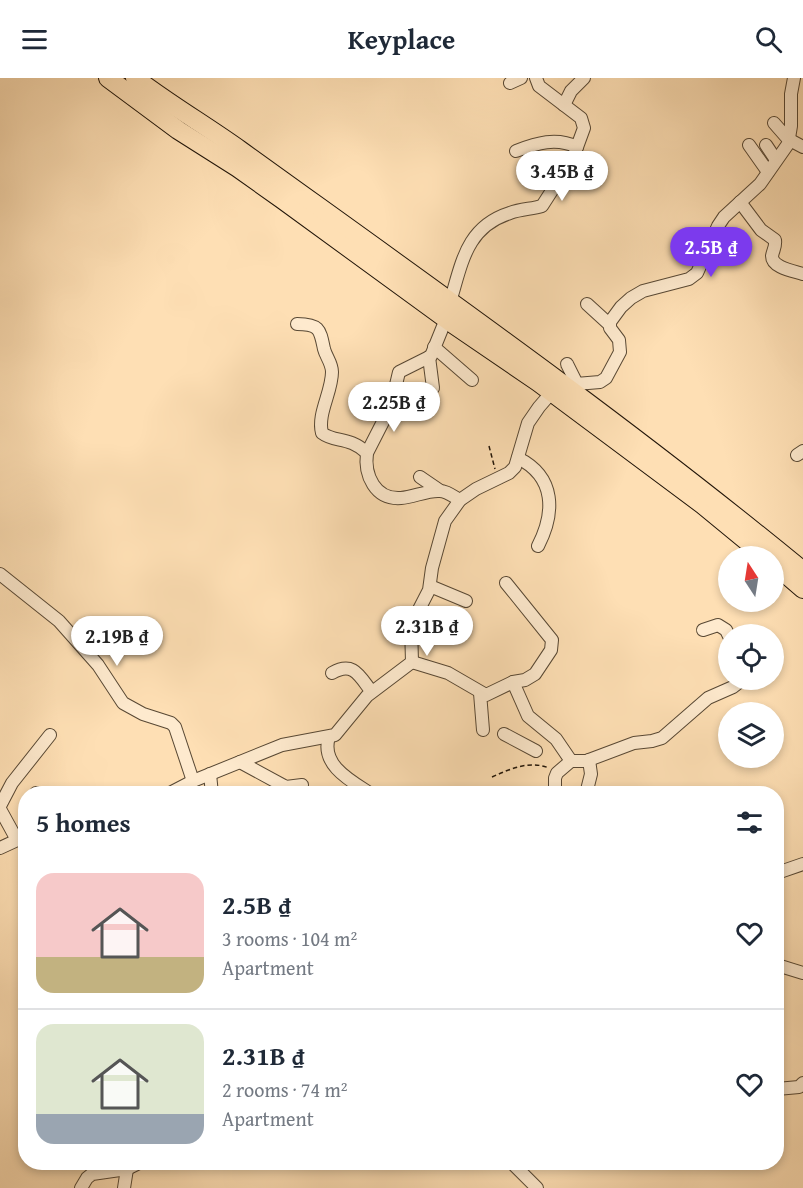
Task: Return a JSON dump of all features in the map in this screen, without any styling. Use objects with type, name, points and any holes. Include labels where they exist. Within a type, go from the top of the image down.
[{"type":"highway","points":[[108,78],[178,130],[564,387],[654,451],[803,571]]},
{"type":"highway","points":[[135,78],[238,149],[448,310]]},
{"type":"highway","points":[[564,387],[753,546]]},
{"type":"highway","points":[[784,573],[803,589]]},
{"type":"street","points":[[433,388],[432,352],[468,245],[491,220],[542,206],[573,158],[577,147],[583,123],[581,118],[539,86],[536,78]]},
{"type":"street","points":[[564,105],[571,91],[584,78]]},
{"type":"street","points":[[610,325],[621,307],[643,291],[694,277],[724,217],[760,184],[785,148],[791,126],[792,79]]},
{"type":"street","points":[[774,123],[788,139],[803,147]]},
{"type":"street","points":[[516,151],[551,141],[560,141],[577,147]]},
{"type":"street","points":[[749,145],[768,172]]},
{"type":"street","points":[[766,145],[776,160]]},
{"type":"street","points":[[740,202],[761,230],[775,240],[776,246],[772,257],[778,266],[803,274]]},
{"type":"street","points":[[412,662],[411,625],[430,586],[432,568],[445,521],[460,500],[515,467],[528,423],[539,407],[564,387],[600,382],[606,378],[620,352],[619,340],[610,325],[587,304]]},
{"type":"street","points":[[297,324],[313,326],[322,334],[330,362],[332,373],[322,416],[322,433],[329,438],[354,442],[367,453]]},
{"type":"street","points":[[432,352],[472,380]]},
{"type":"street","points":[[432,352],[399,372],[391,406],[366,459],[371,482],[377,491],[387,497],[400,498],[439,490]]},
{"type":"street","points":[[564,387],[567,363]]},
{"type":"street","points":[[518,458],[542,478],[550,504],[538,546]]},
{"type":"street","points":[[420,477],[460,500]]},
{"type":"street","points":[[0,574],[59,621],[98,665],[123,703],[143,714],[171,723],[175,727],[193,781]]},
{"type":"street","points":[[412,662],[448,673],[480,693],[490,694],[535,674],[553,643],[506,583]]},
{"type":"street","points":[[430,586],[466,601]]},
{"type":"street","points":[[703,630],[718,625]]},
{"type":"street","points":[[183,786],[289,744],[335,735],[371,691],[412,662]]},
{"type":"street","points":[[332,673],[344,667],[351,669],[371,691]]},
{"type":"street","points":[[513,682],[528,716],[527,732],[536,752]]},
{"type":"street","points":[[555,786],[557,773],[571,761],[589,760],[634,743],[662,738],[708,698],[726,690]]},
{"type":"street","points":[[480,693],[483,730]]},
{"type":"street","points":[[504,734],[527,732],[556,739],[571,761]]},
{"type":"street","points":[[18,834],[0,808],[12,783],[50,735]]},
{"type":"street","points":[[329,737],[326,746],[333,764],[344,776],[359,786]]},
{"type":"street","points":[[588,786],[591,774],[589,760]]},
{"type":"street","points":[[240,762],[284,786]]},
{"type":"street","points":[[210,774],[211,786]]},
{"type":"street","points":[[294,786],[302,785]]},
{"type":"street","points":[[0,849],[18,840]]},
{"type":"street","points":[[784,871],[803,864]]},
{"type":"street","points":[[784,967],[803,974]]},
{"type":"street","points":[[784,1088],[802,1087]]},
{"type":"street","points":[[81,1188],[92,1174],[120,1170]]},
{"type":"street","points":[[124,1188],[127,1170]]},
{"type":"street","points":[[518,1170],[533,1187]]},
{"type":"path","points":[[489,446],[498,478]]},
{"type":"path","points":[[492,777],[523,766],[545,767],[557,773]]}]
